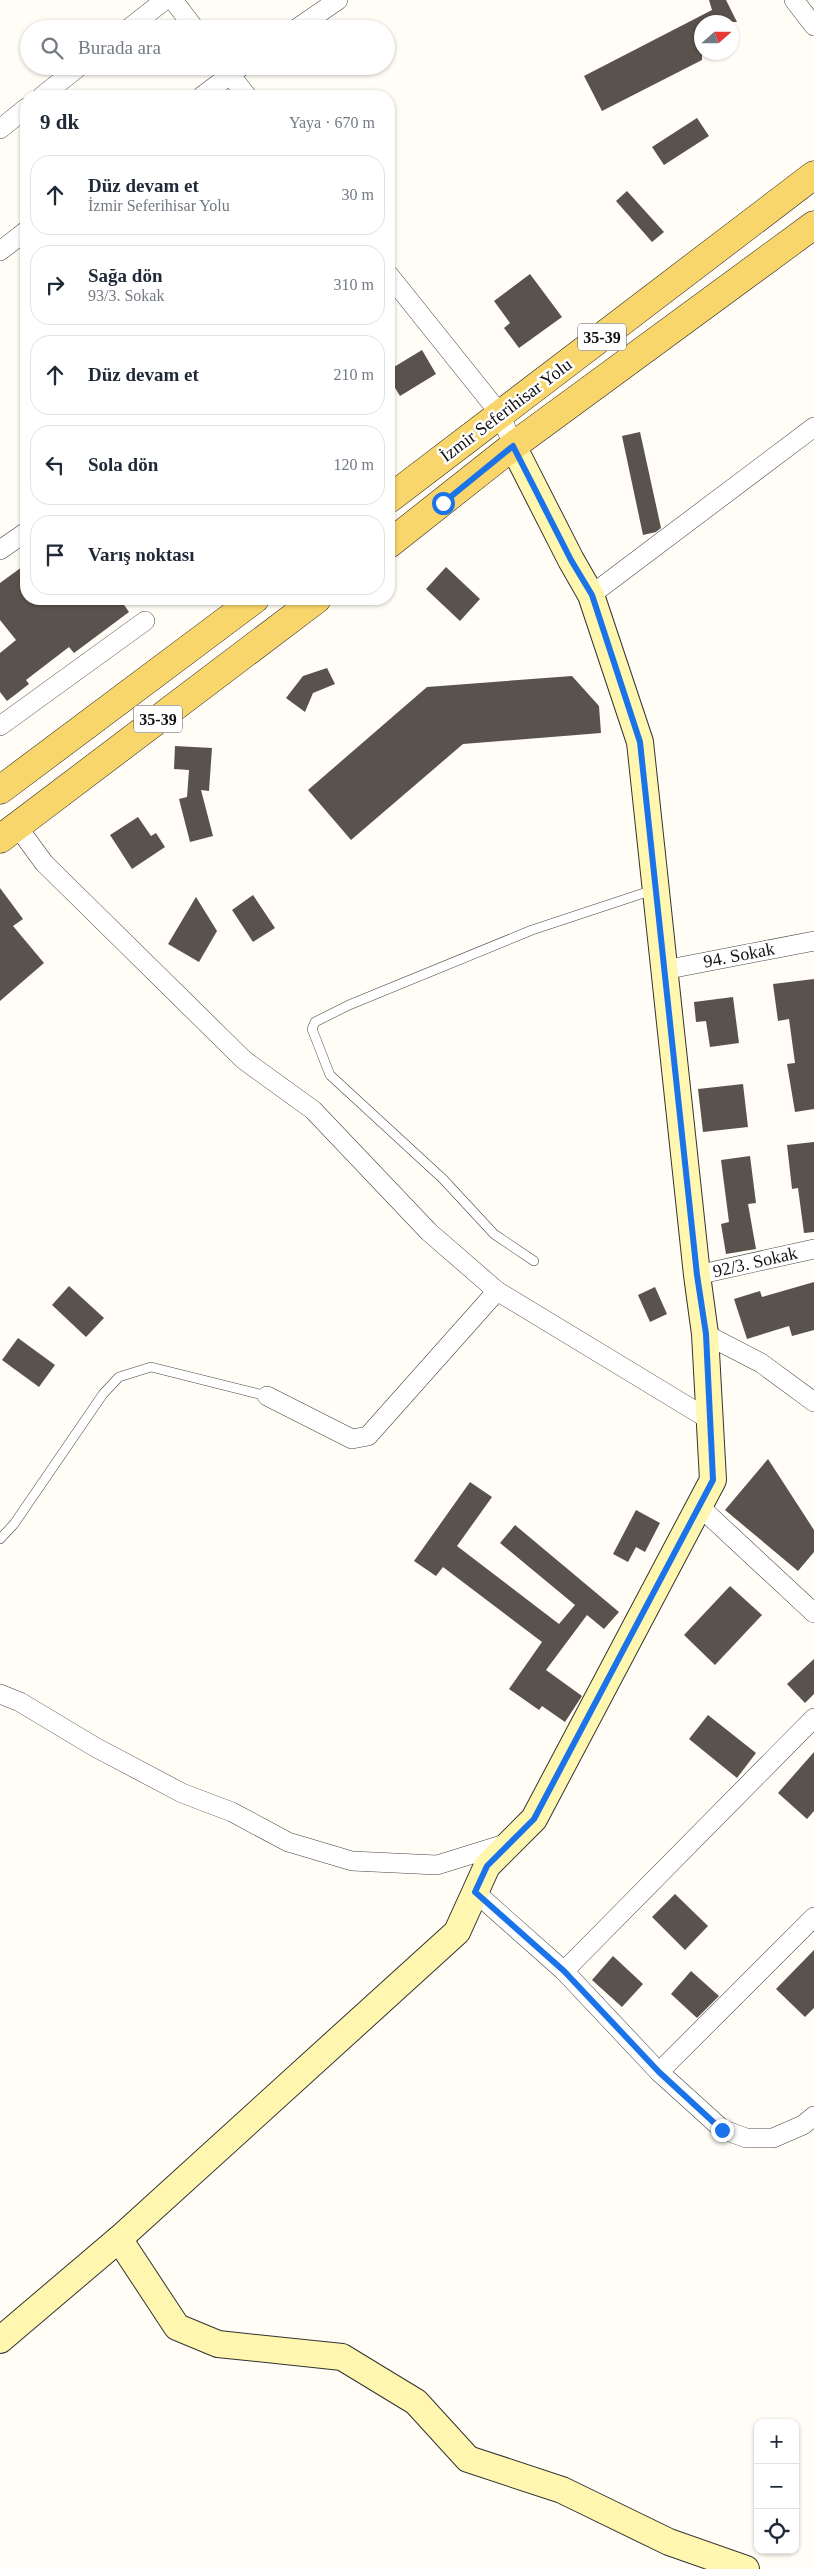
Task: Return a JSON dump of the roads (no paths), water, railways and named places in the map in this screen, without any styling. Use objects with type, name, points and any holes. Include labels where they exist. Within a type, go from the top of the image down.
[{"type":"main road","name":"İzmir Seferihisar Yolu","points":[[395,494],[814,175]]},
{"type":"main road","name":"İzmir Seferihisar Yolu","points":[[395,539],[513,446],[814,225]]},
{"type":"main road","name":"35-39","points":[[0,790],[247,605]]},
{"type":"main road","name":"35-39","points":[[8,832],[309,605]]},
{"type":"street","points":[[139,20],[165,0]]},
{"type":"street","points":[[173,0],[188,20]]},
{"type":"street","points":[[309,20],[338,0]]},
{"type":"street","points":[[794,0],[814,26]]},
{"type":"street","points":[[50,90],[69,75]]},
{"type":"street","points":[[209,90],[225,75]]},
{"type":"street","points":[[235,75],[244,90]]},
{"type":"street","points":[[0,129],[20,113]]},
{"type":"street","points":[[0,251],[20,236]]},
{"type":"street","points":[[0,2340],[119,2239],[457,1932],[487,1866],[534,1819],[713,1480],[706,1334],[697,1275],[640,742],[592,595],[571,560],[513,446],[500,415],[395,283]]},
{"type":"street","points":[[592,595],[814,427]]},
{"type":"street","points":[[0,550],[20,536]]},
{"type":"street","points":[[0,726],[145,621]]},
{"type":"street","points":[[8,832],[44,863],[244,1060],[313,1110],[429,1232],[497,1291],[710,1420]]},
{"type":"street","name":"94. Sokak","points":[[664,970],[814,941]]},
{"type":"street","name":"92/3. Sokak","points":[[697,1275],[814,1249]]},
{"type":"street","points":[[267,1396],[352,1440],[363,1439],[497,1291]]},
{"type":"street","points":[[706,1334],[761,1363],[814,1402]]},
{"type":"street","points":[[699,1506],[814,1613]]},
{"type":"street","points":[[0,1694],[20,1702],[95,1747],[182,1793],[232,1812],[288,1842],[352,1861],[437,1865],[511,1842]]},
{"type":"street","points":[[564,1971],[814,1718]]},
{"type":"street","points":[[475,1892],[564,1971],[659,2072],[722,2130],[746,2138],[773,2138],[803,2125],[814,2116]]},
{"type":"street","points":[[659,2072],[814,1917]]},
{"type":"street","points":[[119,2239],[177,2328],[218,2344],[342,2357],[416,2402],[468,2459],[562,2490],[668,2542],[746,2569]]},
{"type":"lane","points":[[534,1261],[494,1234],[443,1179],[330,1075],[312,1029],[315,1022],[349,1005],[532,930],[656,889]]},
{"type":"lane","points":[[0,1539],[14,1524],[102,1394],[119,1377],[151,1367],[267,1396]]}]
